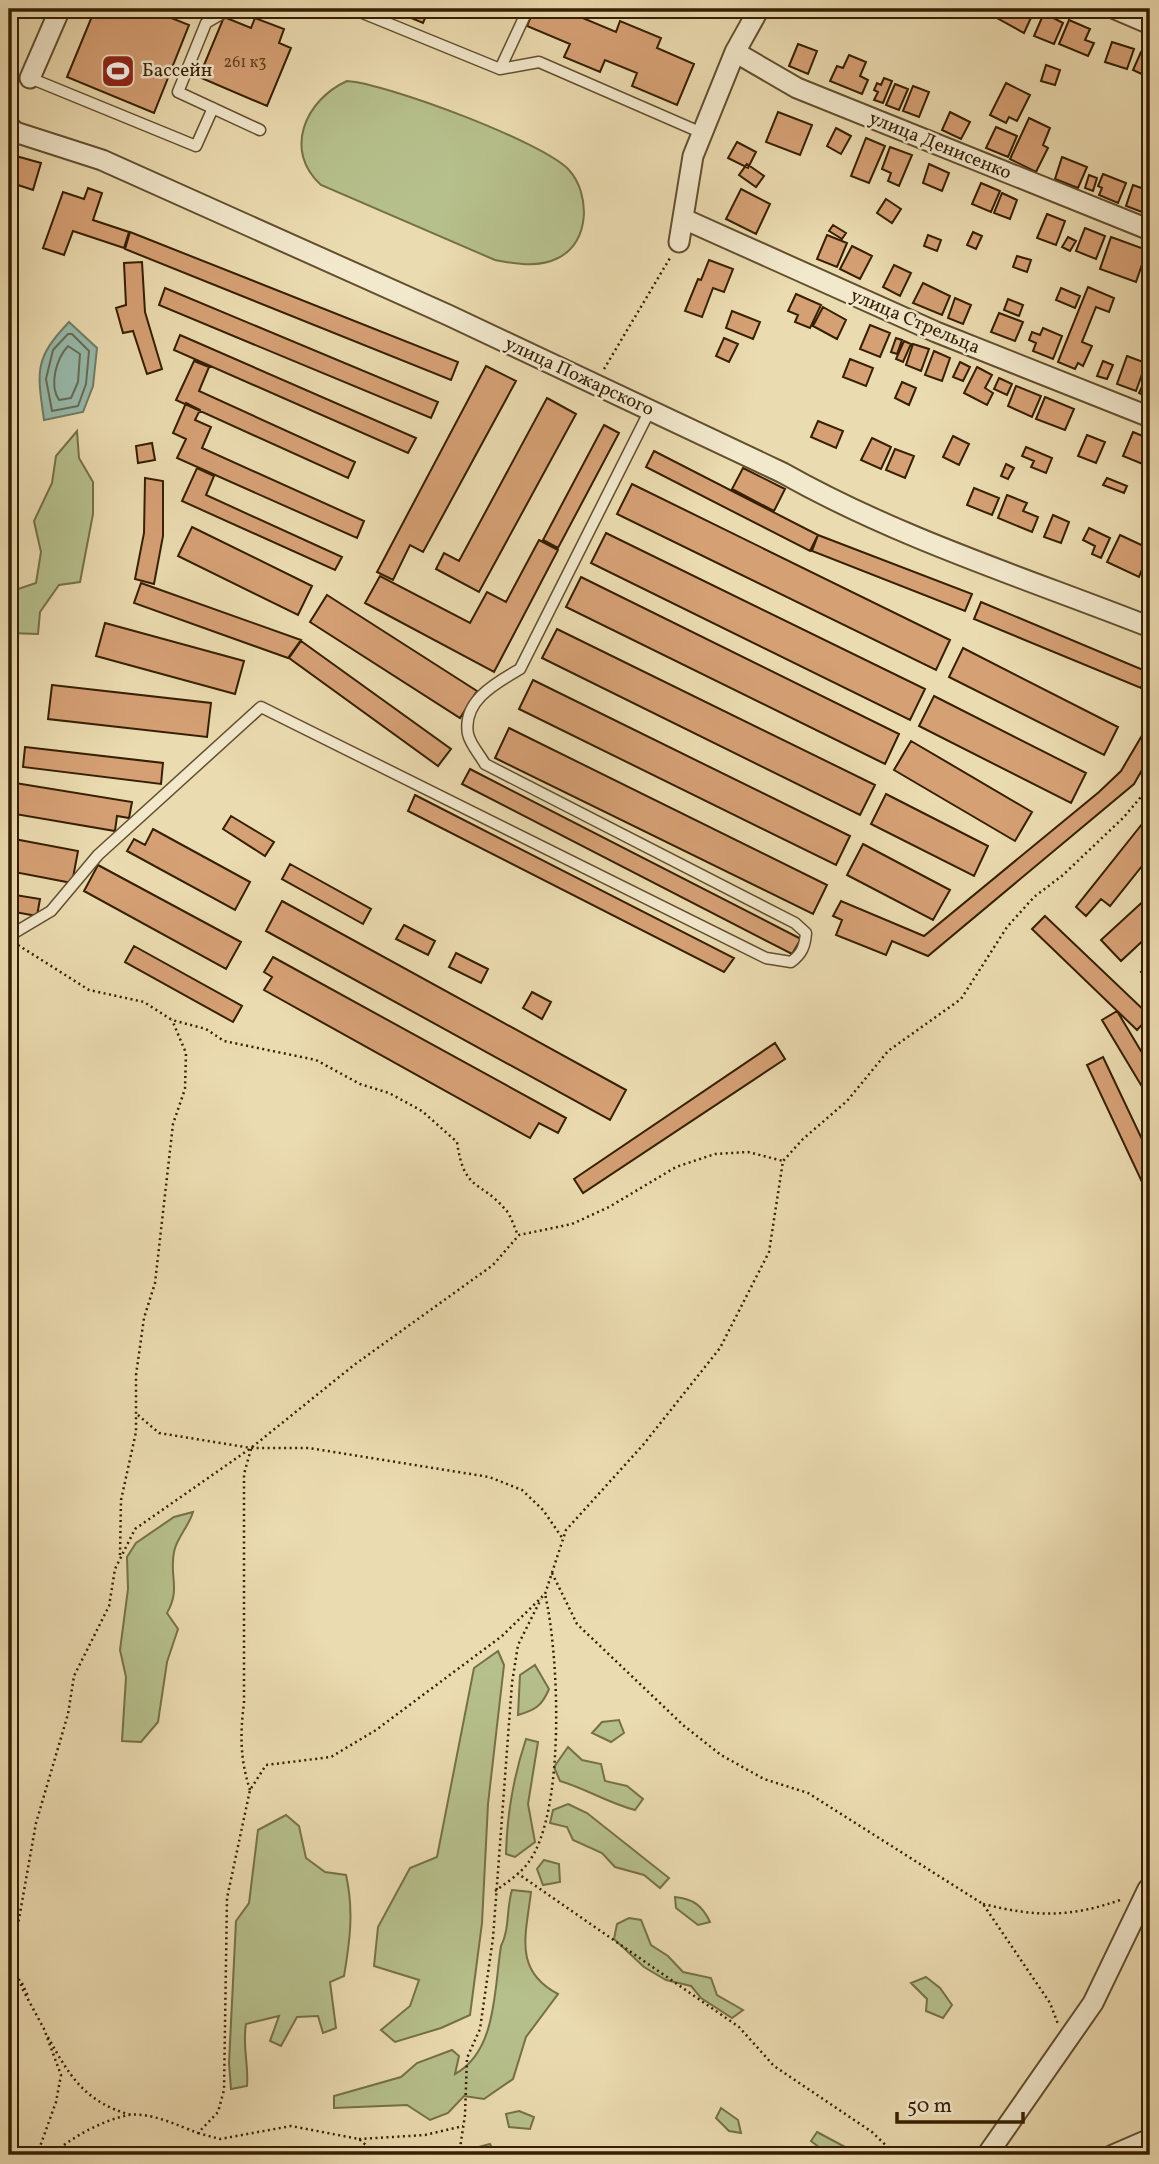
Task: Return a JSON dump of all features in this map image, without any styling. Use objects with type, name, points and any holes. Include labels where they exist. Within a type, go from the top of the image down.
[{"type":"street","points":[[30,78],[60,9]]},
{"type":"street","points":[[679,242],[693,156],[735,52],[759,9]]},
{"type":"street","points":[[1115,9],[1150,24]]},
{"type":"street","name":"улица Денисенко","points":[[735,52],[797,88],[1150,230]]},
{"type":"street","name":"улица Пожарского","points":[[9,126],[15,132],[114,165],[595,384],[816,491],[914,534],[1150,627]]},
{"type":"street","name":"улица Стрельца","points":[[684,219],[936,332],[1150,417]]},
{"type":"street","points":[[986,2155],[1093,2003],[1148,1889]]},
{"type":"street","points":[[1113,2155],[1150,2139]]},
{"type":"lane","points":[[230,9],[206,23],[178,92],[260,130]]},
{"type":"lane","points":[[353,9],[500,69],[539,62],[702,134]]},
{"type":"lane","points":[[500,69],[528,9]]},
{"type":"lane","points":[[30,78],[196,146],[213,108]]},
{"type":"lane","points":[[9,938],[51,911],[98,855],[261,707],[766,958],[779,963],[798,958],[805,947],[806,933],[795,923],[485,764],[468,735],[471,708],[489,687],[520,669],[650,410]]},
{"type":"path","points":[[595,384],[679,242]]},
{"type":"path","points":[[459,2155],[467,2058],[480,2029],[493,1938],[507,1727],[518,1645],[545,1594],[566,1530],[643,1444],[720,1348],[769,1252],[783,1161],[803,1139],[847,1101],[888,1051],[961,999],[1007,927],[1034,897],[1063,875],[1124,817],[1150,786]]},
{"type":"path","points":[[9,938],[89,990],[144,1002],[172,1020],[206,1030],[225,1041],[249,1049],[316,1060],[360,1084],[389,1093],[422,1111],[457,1142],[460,1160],[472,1185],[506,1209],[519,1235]]},
{"type":"path","points":[[120,1558],[121,1500],[138,1415],[136,1375],[144,1318],[155,1283],[173,1124],[185,1089],[187,1053],[172,1020]]},
{"type":"path","points":[[463,2126],[425,2135],[357,2139],[291,2126],[220,2139],[170,2122],[106,2108],[87,2094],[67,2072],[15,1969],[14,1947],[36,1823],[55,1749],[68,1714],[74,1676],[109,1606],[115,1569],[135,1529],[251,1448],[354,1365],[493,1265],[519,1235],[572,1224],[609,1207],[676,1167],[715,1154],[748,1152],[783,1161]]},
{"type":"path","points":[[138,1415],[159,1433],[251,1448],[309,1448],[489,1476],[522,1490],[543,1510],[563,1539]]},
{"type":"path","points":[[250,1790],[243,1766],[240,1735],[244,1703],[244,1474],[251,1448]]},
{"type":"path","points":[[552,1573],[577,1624],[683,1725],[722,1755],[764,1779],[808,1793],[983,1904],[1039,1916],[1057,1916],[1090,1909],[1148,1889]]},
{"type":"path","points":[[198,2133],[218,2112],[224,2090],[228,1898],[250,1790],[266,1765],[331,1757],[376,1730],[502,1636],[545,1594]]},
{"type":"path","points":[[495,1891],[528,1864],[544,1830],[557,1709],[556,1667],[545,1594]]},
{"type":"path","points":[[517,1873],[739,2026],[774,2066],[872,2132],[896,2155]]},
{"type":"path","points":[[983,1904],[1050,2003],[1058,2023],[1059,2049]]},
{"type":"path","points":[[9,1964],[15,1969]]},
{"type":"path","points":[[37,2155],[57,2102],[61,2075],[44,2029]]},
{"type":"path","points":[[51,2155],[99,2126],[131,2115]]},
{"type":"path","points":[[357,2139],[377,2155]]},
{"type":"green space","points":[[347,81],[395,92],[464,116],[554,158],[569,170],[581,191],[584,217],[577,241],[569,251],[543,263],[519,264],[495,260],[321,185],[309,172],[303,157],[301,142],[304,127],[320,100]]},
{"type":"green space","points":[[77,431],[79,458],[93,482],[93,514],[80,582],[59,585],[40,612],[38,634],[9,633],[9,592],[36,583],[41,552],[34,521],[52,483],[56,456]]},
{"type":"green space","points":[[193,1512],[174,1552],[174,1589],[167,1613],[178,1629],[167,1662],[158,1722],[141,1742],[122,1741],[126,1677],[120,1650],[128,1589],[127,1557],[136,1543],[174,1517]]},
{"type":"green space","points":[[498,1651],[504,1665],[488,1804],[482,1923],[470,2015],[441,2028],[395,2042],[381,2030],[410,2006],[419,1980],[374,1966],[378,1927],[410,1868],[437,1857],[474,1668]]},
{"type":"green space","points":[[535,1665],[549,1689],[544,1700],[537,1706],[518,1715],[520,1675]]},
{"type":"green space","points":[[619,1720],[624,1733],[611,1742],[592,1733],[602,1722]]},
{"type":"green space","points":[[526,1739],[538,1742],[528,1804],[535,1842],[515,1857],[506,1854],[508,1824],[514,1782]]},
{"type":"green space","points":[[568,1747],[582,1760],[601,1764],[605,1781],[627,1786],[643,1799],[635,1810],[560,1781],[554,1767]]},
{"type":"green space","points":[[568,1804],[587,1813],[669,1878],[660,1888],[644,1875],[615,1867],[602,1853],[573,1840],[567,1827],[550,1823],[553,1810]]},
{"type":"green space","points":[[286,1815],[299,1826],[306,1858],[325,1872],[346,1875],[350,1913],[346,1963],[344,1976],[330,1982],[336,2028],[323,2033],[318,2016],[297,2017],[281,2046],[270,2041],[279,2016],[246,2024],[247,2086],[231,2089],[229,2063],[236,1921],[249,1903],[258,1830]]},
{"type":"green space","points":[[544,1860],[559,1864],[560,1882],[543,1885],[537,1869]]},
{"type":"green space","points":[[512,1890],[531,1892],[525,1937],[528,1963],[534,1974],[558,1994],[526,2037],[513,2079],[484,2099],[464,2096],[448,2113],[430,2120],[407,2105],[334,2108],[334,2096],[401,2077],[417,2063],[452,2050],[459,2056],[455,2074],[469,2064],[479,2050],[491,2018]]},
{"type":"green space","points":[[675,1897],[696,1904],[710,1922],[698,1925],[676,1908]]},
{"type":"green space","points":[[629,1918],[641,1920],[651,1945],[668,1956],[683,1972],[711,1978],[717,1995],[743,2010],[732,2018],[701,1998],[691,1986],[666,1980],[644,1967],[614,1939],[617,1924]]},
{"type":"green space","points":[[926,1977],[940,1988],[952,2005],[943,2018],[926,2011],[927,1999],[911,1983]]},
{"type":"green space","points":[[721,2108],[738,2120],[741,2133],[729,2131],[716,2118]]},
{"type":"green space","points":[[519,2111],[534,2117],[530,2129],[509,2127],[506,2114]]},
{"type":"green space","points":[[817,2132],[860,2155],[829,2155],[811,2141]]},
{"type":"green space","points":[[490,2144],[496,2155],[466,2155],[464,2151]]},
{"type":"water","points":[[69,322],[97,348],[93,386],[83,412],[44,420],[40,389],[41,366],[49,346]]},
{"type":"building","points":[[95,9],[149,9],[189,25],[154,113],[67,77]]},
{"type":"building","points":[[390,9],[429,9],[423,23]]},
{"type":"building","points":[[534,9],[575,9],[573,14],[616,32],[620,21],[661,38],[657,48],[694,64],[677,105],[632,86],[637,73],[605,60],[600,72],[564,57],[570,44],[527,26]]},
{"type":"building","points":[[1001,9],[1035,9],[1024,33],[997,18]]},
{"type":"building","points":[[1044,13],[1063,23],[1054,44],[1034,36]]},
{"type":"building","points":[[224,17],[251,28],[255,18],[284,29],[279,43],[291,48],[267,106],[199,77]]},
{"type":"building","points":[[1069,20],[1090,29],[1085,40],[1094,43],[1088,56],[1059,44]]},
{"type":"building","points":[[1112,42],[1134,49],[1127,69],[1105,62]]},
{"type":"building","points":[[798,44],[817,51],[808,74],[789,66]]},
{"type":"building","points":[[1141,52],[1150,56],[1144,75],[1133,70]]},
{"type":"building","points":[[849,55],[866,62],[860,76],[868,80],[862,94],[830,81],[837,66],[843,68]]},
{"type":"building","points":[[1046,65],[1060,70],[1055,85],[1041,81]]},
{"type":"building","points":[[884,78],[892,81],[883,103],[874,100],[878,92],[874,90],[877,83],[881,85]]},
{"type":"building","points":[[1006,83],[1030,95],[1017,121],[1009,117],[1006,123],[990,115]]},
{"type":"building","points":[[895,84],[908,89],[899,110],[886,105]]},
{"type":"building","points":[[913,86],[929,92],[919,117],[903,111]]},
{"type":"building","points":[[778,112],[812,125],[800,155],[766,142]]},
{"type":"building","points":[[950,112],[970,122],[961,139],[942,130]]},
{"type":"building","points":[[1029,118],[1050,128],[1043,145],[1048,148],[1036,172],[1010,159]]},
{"type":"building","points":[[996,127],[1017,136],[1008,157],[986,148]]},
{"type":"building","points":[[836,128],[851,136],[841,154],[827,146]]},
{"type":"building","points":[[866,138],[885,146],[869,183],[851,176]]},
{"type":"building","points":[[737,142],[756,152],[748,168],[728,158]]},
{"type":"building","points":[[890,147],[912,155],[899,186],[888,181],[891,173],[882,169]]},
{"type":"building","points":[[16,156],[41,163],[33,190],[9,182]]},
{"type":"building","points":[[1062,157],[1087,167],[1078,188],[1055,179]]},
{"type":"building","points":[[747,164],[764,176],[756,187],[739,175]]},
{"type":"building","points":[[929,164],[949,173],[942,191],[923,183]]},
{"type":"building","points":[[1103,174],[1126,183],[1118,203],[1099,195],[1102,188],[1098,186]]},
{"type":"building","points":[[1089,175],[1097,178],[1093,191],[1085,188]]},
{"type":"building","points":[[981,183],[1000,191],[991,212],[972,204]]},
{"type":"building","points":[[1133,185],[1150,191],[1150,215],[1126,206]]},
{"type":"building","points":[[88,188],[102,193],[93,220],[129,232],[124,248],[73,231],[64,255],[43,248],[63,192],[84,199]]},
{"type":"building","points":[[741,189],[770,204],[756,234],[726,219]]},
{"type":"building","points":[[1002,193],[1017,200],[1010,219],[994,213]]},
{"type":"building","points":[[886,199],[901,209],[892,223],[877,213]]},
{"type":"building","points":[[1047,214],[1065,221],[1056,245],[1037,238]]},
{"type":"building","points":[[833,225],[846,233],[842,239],[829,231]]},
{"type":"building","points":[[1085,228],[1105,236],[1096,259],[1076,251]]},
{"type":"building","points":[[130,232],[458,362],[451,380],[125,249]]},
{"type":"building","points":[[973,232],[982,236],[976,249],[967,245]]},
{"type":"building","points":[[827,235],[847,243],[837,267],[817,259]]},
{"type":"building","points":[[928,235],[941,240],[937,251],[924,246]]},
{"type":"building","points":[[1068,237],[1076,241],[1070,251],[1062,247]]},
{"type":"building","points":[[1111,237],[1147,250],[1136,282],[1100,269]]},
{"type":"building","points":[[852,246],[872,256],[860,279],[840,269]]},
{"type":"building","points":[[1017,256],[1031,260],[1027,272],[1013,267]]},
{"type":"building","points":[[709,260],[733,269],[724,292],[713,288],[702,317],[685,311]]},
{"type":"building","points":[[142,262],[145,312],[162,369],[147,374],[133,331],[123,333],[116,308],[126,305],[124,263]]},
{"type":"building","points":[[894,265],[911,273],[900,296],[883,287]]},
{"type":"building","points":[[923,283],[950,296],[942,315],[913,303]]},
{"type":"building","points":[[1088,287],[1114,298],[1109,312],[1096,307],[1082,342],[1092,346],[1083,366],[1078,363],[1075,369],[1058,362]]},
{"type":"building","points":[[165,288],[438,402],[431,418],[159,305]]},
{"type":"building","points":[[1061,288],[1080,296],[1075,308],[1056,300]]},
{"type":"building","points":[[796,294],[821,305],[810,328],[795,322],[798,315],[788,311]]},
{"type":"building","points":[[955,298],[971,305],[963,324],[948,318]]},
{"type":"building","points":[[1008,299],[1023,305],[1019,316],[1004,310]]},
{"type":"building","points":[[823,307],[846,320],[837,339],[813,326]]},
{"type":"building","points":[[732,311],[760,322],[753,339],[726,328]]},
{"type":"building","points":[[999,313],[1023,322],[1015,341],[991,332]]},
{"type":"building","points":[[870,325],[890,333],[880,357],[860,349]]},
{"type":"building","points":[[1043,328],[1062,336],[1053,359],[1033,351],[1036,343],[1029,340],[1032,332],[1040,335]]},
{"type":"building","points":[[180,335],[416,438],[408,453],[174,350]]},
{"type":"building","points":[[724,338],[738,344],[729,362],[716,356]]},
{"type":"building","points":[[896,338],[902,340],[897,354],[891,352]]},
{"type":"building","points":[[904,341],[911,344],[903,362],[896,359]]},
{"type":"building","points":[[913,344],[929,349],[921,371],[906,365]]},
{"type":"building","points":[[934,351],[950,358],[942,381],[925,375]]},
{"type":"building","points":[[1127,356],[1146,363],[1136,391],[1117,384]]},
{"type":"building","points":[[850,359],[873,368],[866,386],[843,377]]},
{"type":"building","points":[[194,361],[209,367],[199,391],[355,462],[348,478],[176,400]]},
{"type":"building","points":[[1103,361],[1113,365],[1107,379],[1097,376]]},
{"type":"building","points":[[960,362],[970,367],[963,381],[953,377]]},
{"type":"building","points":[[486,366],[516,381],[423,552],[410,545],[393,580],[377,572]]},
{"type":"building","points":[[977,367],[992,375],[985,388],[993,393],[987,405],[964,393]]},
{"type":"building","points":[[999,378],[1012,384],[1007,395],[994,389]]},
{"type":"building","points":[[1145,380],[1150,382],[1148,397],[1139,393]]},
{"type":"building","points":[[902,382],[916,388],[909,405],[895,398]]},
{"type":"building","points":[[1016,386],[1041,396],[1032,417],[1008,406]]},
{"type":"building","points":[[1045,397],[1074,409],[1065,430],[1036,419]]},
{"type":"building","points":[[547,398],[576,414],[479,592],[436,569],[444,553],[459,561]]},
{"type":"building","points":[[186,403],[200,410],[195,420],[211,427],[202,448],[364,521],[357,538],[177,458],[186,439],[173,433]]},
{"type":"building","points":[[818,421],[843,431],[836,448],[811,437]]},
{"type":"building","points":[[604,425],[619,433],[558,548],[543,540]]},
{"type":"building","points":[[1133,432],[1150,439],[1150,452],[1145,465],[1123,456]]},
{"type":"building","points":[[1087,435],[1105,442],[1096,463],[1078,456]]},
{"type":"building","points":[[953,436],[969,444],[959,465],[943,457]]},
{"type":"building","points":[[872,438],[891,447],[881,469],[861,460]]},
{"type":"building","points":[[152,443],[155,460],[138,463],[136,446]]},
{"type":"building","points":[[1026,447],[1052,458],[1046,473],[1031,467],[1034,461],[1022,456]]},
{"type":"building","points":[[895,449],[914,456],[905,478],[886,470]]},
{"type":"building","points":[[654,451],[818,535],[810,551],[646,467]]},
{"type":"building","points":[[1006,464],[1014,468],[1008,479],[1001,476]]},
{"type":"building","points":[[197,468],[214,476],[206,495],[342,557],[335,570],[182,501]]},
{"type":"building","points":[[743,468],[785,489],[774,511],[732,489]]},
{"type":"building","points":[[145,478],[163,481],[163,536],[154,584],[135,579],[144,533]]},
{"type":"building","points":[[1107,478],[1127,486],[1124,493],[1103,485]]},
{"type":"building","points":[[632,484],[950,640],[936,670],[617,514]]},
{"type":"building","points":[[974,488],[999,498],[992,515],[967,505]]},
{"type":"building","points":[[1007,495],[1027,503],[1023,511],[1038,517],[1032,532],[998,518]]},
{"type":"building","points":[[1053,515],[1069,522],[1061,543],[1044,537]]},
{"type":"building","points":[[192,527],[312,586],[298,615],[178,556]]},
{"type":"building","points":[[1089,528],[1110,538],[1101,558],[1092,554],[1095,546],[1083,540]]},
{"type":"building","points":[[606,533],[925,689],[910,720],[591,563]]},
{"type":"building","points":[[818,535],[972,594],[965,611],[812,551]]},
{"type":"building","points":[[1120,535],[1150,549],[1139,577],[1107,562]]},
{"type":"building","points":[[539,540],[558,550],[494,672],[365,603],[380,576],[470,623],[487,592],[506,602]]},
{"type":"building","points":[[581,577],[899,734],[885,764],[566,607]]},
{"type":"building","points":[[141,583],[301,640],[288,658],[134,603]]},
{"type":"building","points":[[327,595],[477,691],[460,718],[310,622]]},
{"type":"building","points":[[981,602],[1148,672],[1141,688],[974,619]]},
{"type":"building","points":[[105,623],[244,661],[235,694],[96,656]]},
{"type":"building","points":[[557,629],[875,785],[860,815],[542,658]]},
{"type":"building","points":[[301,641],[451,749],[438,766],[289,658]]},
{"type":"building","points":[[963,648],[1118,727],[1104,755],[949,677]]},
{"type":"building","points":[[533,680],[850,836],[836,865],[519,709]]},
{"type":"building","points":[[52,685],[211,703],[207,737],[48,719]]},
{"type":"building","points":[[934,696],[1086,773],[1071,803],[919,726]]},
{"type":"building","points":[[1150,722],[1150,756],[1134,784],[928,956],[892,941],[886,955],[836,935],[842,920],[833,916],[841,901],[924,936],[1099,792],[1121,771]]},
{"type":"building","points":[[509,728],[827,885],[813,914],[495,758]]},
{"type":"building","points":[[911,741],[1032,812],[1015,841],[894,770]]},
{"type":"building","points":[[25,747],[163,763],[161,784],[23,767]]},
{"type":"building","points":[[470,769],[801,939],[792,954],[462,784]]},
{"type":"building","points":[[9,782],[132,802],[129,818],[117,816],[115,831],[9,813]]},
{"type":"building","points":[[886,794],[988,846],[974,876],[871,824]]},
{"type":"building","points":[[415,795],[734,958],[724,972],[408,811]]},
{"type":"building","points":[[1150,814],[1150,856],[1110,906],[1101,899],[1086,916],[1076,907]]},
{"type":"building","points":[[231,816],[274,842],[265,856],[223,829]]},
{"type":"building","points":[[153,829],[250,882],[235,910],[127,851],[134,839],[145,845]]},
{"type":"building","points":[[9,838],[78,851],[72,883],[9,871]]},
{"type":"building","points":[[863,844],[950,890],[933,920],[847,875]]},
{"type":"building","points":[[290,864],[371,909],[363,924],[282,879]]},
{"type":"building","points":[[98,865],[241,942],[226,969],[84,891]]},
{"type":"building","points":[[9,894],[40,899],[37,916],[9,911]]},
{"type":"building","points":[[1150,895],[1150,934],[1121,961],[1101,940]]},
{"type":"building","points":[[282,901],[626,1090],[610,1120],[266,931]]},
{"type":"building","points":[[1045,916],[1150,1016],[1137,1030],[1032,929]]},
{"type":"building","points":[[404,925],[435,941],[428,955],[396,939]]},
{"type":"building","points":[[134,946],[242,1006],[233,1022],[125,962]]},
{"type":"building","points":[[456,953],[488,969],[481,983],[449,967]]},
{"type":"building","points":[[273,957],[566,1118],[558,1133],[539,1123],[530,1138],[264,990],[272,977],[264,972]]},
{"type":"building","points":[[1150,965],[1150,983],[1141,972]]},
{"type":"building","points":[[532,992],[551,1002],[542,1019],[523,1008]]},
{"type":"building","points":[[1117,1011],[1150,1066],[1150,1100],[1102,1020]]},
{"type":"building","points":[[775,1043],[785,1059],[583,1193],[574,1179]]},
{"type":"building","points":[[1103,1057],[1150,1156],[1150,1178],[1142,1182],[1087,1065]]},
{"type":"place","name":"Бассейн","points":[[118,71]]}]
